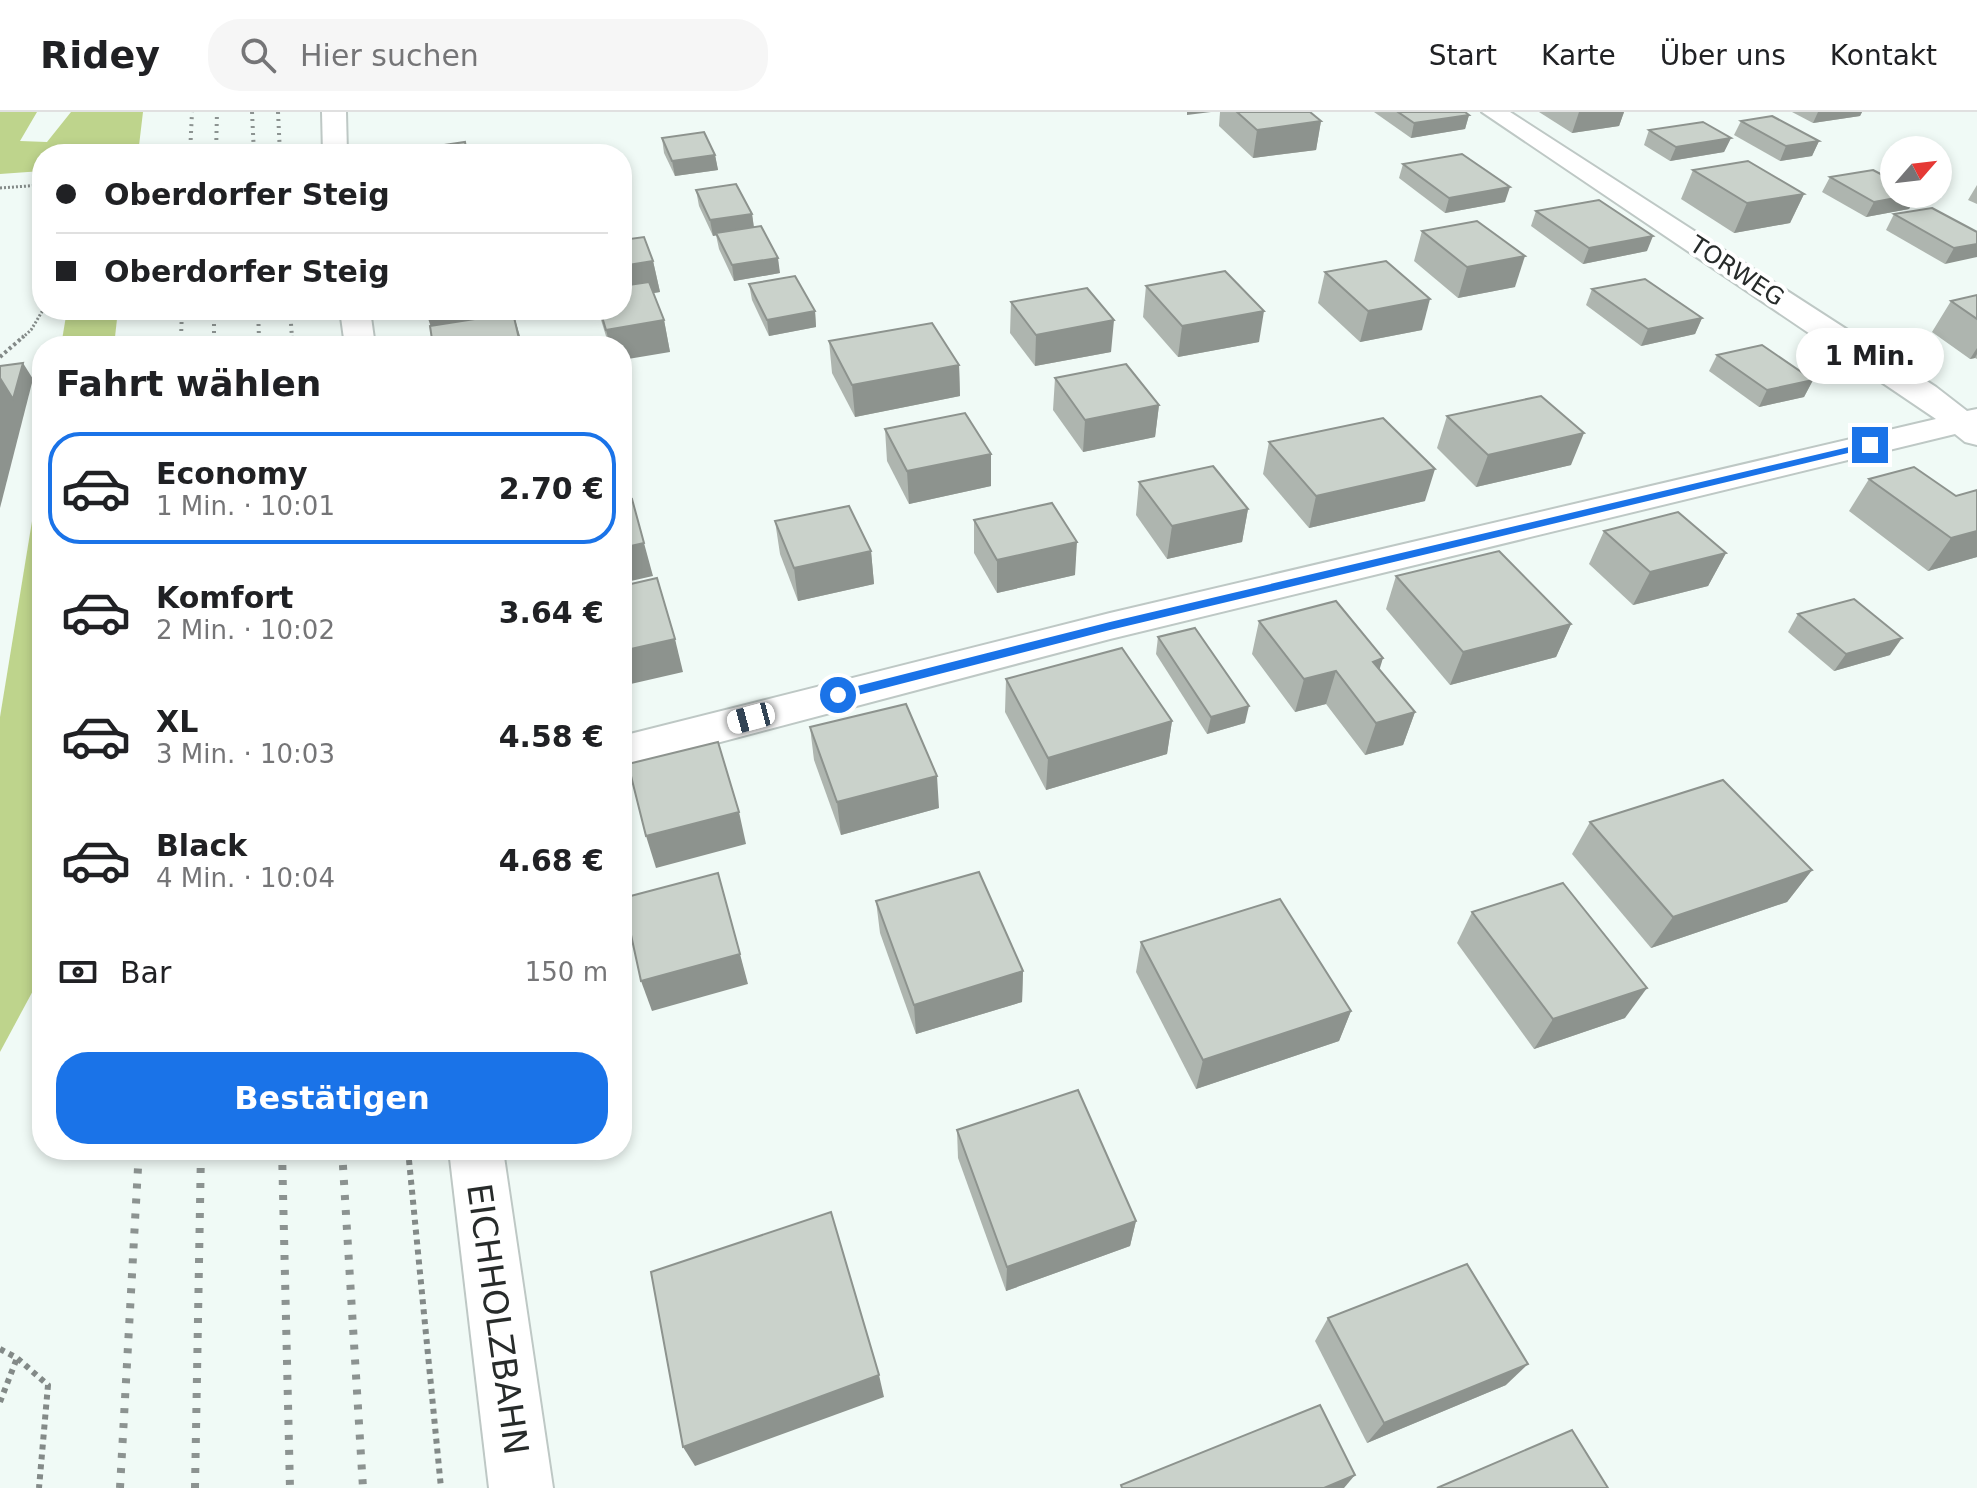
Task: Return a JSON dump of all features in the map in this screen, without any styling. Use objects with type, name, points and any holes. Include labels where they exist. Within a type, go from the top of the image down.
[{"type":"street","points":[[334,112],[335,144]]},
{"type":"street","name":"TORWEG","points":[[1494,112],[1972,426]]},
{"type":"street","points":[[632,749],[1110,626],[1972,426]]},
{"type":"street","name":"EICHHOLZBAHN","points":[[477,1160],[521,1488]]},
{"type":"path","points":[[0,188],[32,186]]},
{"type":"path","points":[[0,357],[31,330],[37,320]]},
{"type":"path","points":[[409,1160],[441,1488]]},
{"type":"path","points":[[0,1349],[17,1358],[48,1385],[39,1488]]},
{"type":"path","points":[[0,1402],[17,1358]]},
{"type":"green space","points":[[0,112],[37,112],[20,141],[47,142],[71,112],[143,112],[139,144],[32,144],[32,172],[0,174]]},
{"type":"green space","points":[[65,320],[117,320],[115,336],[63,336]]},
{"type":"green space","points":[[32,521],[32,993],[0,1052],[0,717]]},
{"type":"building","points":[[1237,112],[1310,112],[1321,121],[1257,130]]},
{"type":"building","points":[[1398,112],[1465,112],[1469,115],[1414,123]]},
{"type":"building","points":[[1772,116],[1819,141],[1786,146],[1741,121]]},
{"type":"building","points":[[1703,122],[1731,138],[1676,147],[1649,130]]},
{"type":"building","points":[[704,132],[715,155],[672,161],[662,138]]},
{"type":"building","points":[[1462,154],[1510,187],[1449,198],[1403,164]]},
{"type":"building","points":[[1748,161],[1804,194],[1747,203],[1693,170]]},
{"type":"building","points":[[1873,170],[1880,174],[1880,201],[1874,202],[1830,177]]},
{"type":"building","points":[[736,184],[752,214],[710,220],[696,190]]},
{"type":"building","points":[[1599,200],[1653,236],[1589,248],[1536,211]]},
{"type":"building","points":[[1932,208],[1977,232],[1977,244],[1954,248],[1894,214]]},
{"type":"building","points":[[1477,221],[1525,256],[1467,267],[1422,231]]},
{"type":"building","points":[[761,226],[778,258],[732,265],[716,233]]},
{"type":"building","points":[[644,237],[653,261],[632,264],[632,239]]},
{"type":"building","points":[[1386,261],[1430,299],[1368,311],[1325,272]]},
{"type":"building","points":[[1225,271],[1264,311],[1182,326],[1146,286]]},
{"type":"building","points":[[795,276],[815,311],[767,320],[749,284]]},
{"type":"building","points":[[1645,279],[1702,318],[1648,329],[1592,289]]},
{"type":"building","points":[[649,282],[664,320],[606,330],[603,320],[632,320],[632,285]]},
{"type":"building","points":[[1087,288],[1114,320],[1036,335],[1011,302]]},
{"type":"building","points":[[1977,295],[1977,319],[1951,301]]},
{"type":"building","points":[[468,320],[515,320],[518,336],[432,336],[430,326]]},
{"type":"building","points":[[932,323],[959,365],[852,385],[829,341]]},
{"type":"building","points":[[1762,345],[1813,380],[1767,390],[1717,355]]},
{"type":"building","points":[[23,363],[13,399],[0,378],[0,366]]},
{"type":"building","points":[[1126,364],[1159,405],[1085,420],[1055,378]]},
{"type":"building","points":[[1541,396],[1584,433],[1488,455],[1447,416]]},
{"type":"building","points":[[965,413],[991,454],[907,471],[885,429]]},
{"type":"building","points":[[1383,418],[1435,469],[1316,496],[1269,442]]},
{"type":"building","points":[[1213,466],[1248,509],[1172,526],[1139,482]]},
{"type":"building","points":[[1914,467],[1956,496],[1977,490],[1977,531],[1951,538],[1869,479]]},
{"type":"building","points":[[632,499],[644,543],[632,546]]},
{"type":"building","points":[[1052,503],[1077,542],[997,560],[974,520]]},
{"type":"building","points":[[849,506],[871,551],[794,568],[775,521]]},
{"type":"building","points":[[1678,512],[1726,553],[1650,572],[1604,531]]},
{"type":"building","points":[[1499,551],[1571,624],[1463,652],[1396,576]]},
{"type":"building","points":[[657,578],[675,639],[632,649],[632,584]]},
{"type":"building","points":[[1854,599],[1902,638],[1846,654],[1798,614]]},
{"type":"building","points":[[1336,601],[1383,658],[1373,662],[1415,712],[1376,723],[1336,671],[1304,679],[1259,621]]},
{"type":"building","points":[[1195,628],[1249,706],[1211,717],[1158,637]]},
{"type":"building","points":[[1122,648],[1172,721],[1048,758],[1006,679]]},
{"type":"building","points":[[906,704],[937,776],[837,802],[810,727]]},
{"type":"building","points":[[718,742],[739,812],[646,836],[632,780],[632,763]]},
{"type":"building","points":[[1723,780],[1812,870],[1673,917],[1590,822]]},
{"type":"building","points":[[979,872],[1023,971],[914,1005],[876,901]]},
{"type":"building","points":[[718,873],[740,954],[641,981],[632,940],[632,896]]},
{"type":"building","points":[[1563,883],[1647,988],[1553,1019],[1472,912]]},
{"type":"building","points":[[1280,899],[1351,1011],[1203,1060],[1141,942]]},
{"type":"building","points":[[1078,1090],[1136,1221],[1007,1267],[957,1130]]},
{"type":"building","points":[[831,1212],[879,1375],[683,1447],[651,1272]]},
{"type":"building","points":[[1467,1264],[1528,1364],[1384,1423],[1328,1318]]},
{"type":"building","points":[[1320,1405],[1355,1475],[1324,1488],[1122,1488],[1121,1485]]},
{"type":"building","points":[[1572,1430],[1608,1488],[1437,1488]]},
{"type":"railway","points":[[190,144],[192,112]]},
{"type":"railway","points":[[216,144],[217,112]]},
{"type":"railway","points":[[252,112],[254,144]]},
{"type":"railway","points":[[278,112],[280,144]]},
{"type":"railway","points":[[181,336],[182,320]]},
{"type":"railway","points":[[214,320],[214,336]]},
{"type":"railway","points":[[258,320],[259,336]]},
{"type":"railway","points":[[291,320],[292,336]]},
{"type":"railway","points":[[120,1488],[138,1160]]},
{"type":"railway","points":[[195,1488],[201,1160]]},
{"type":"railway","points":[[282,1160],[290,1488]]},
{"type":"railway","points":[[343,1160],[363,1488]]},
{"type":"route","points":[[838,695],[1110,626],[1870,445]]}]
